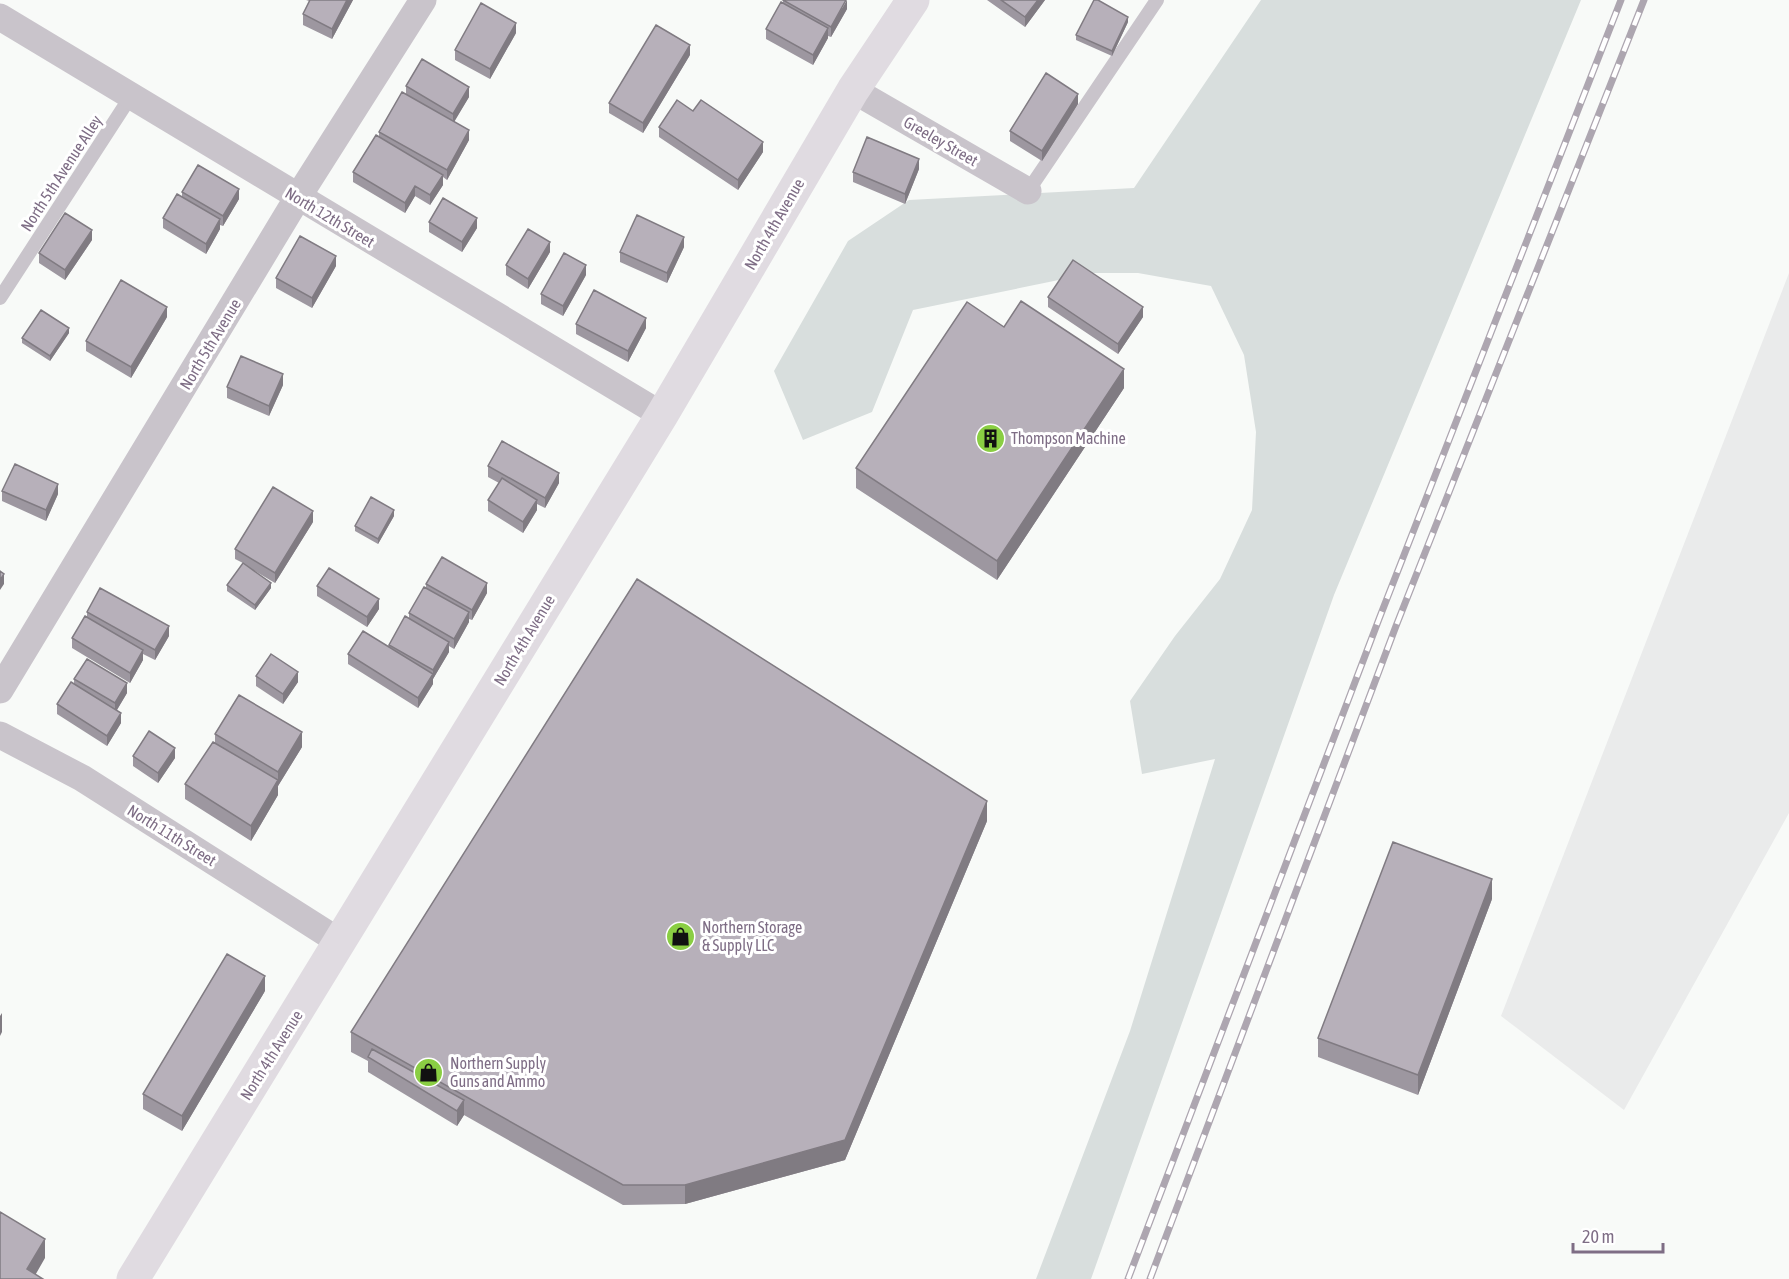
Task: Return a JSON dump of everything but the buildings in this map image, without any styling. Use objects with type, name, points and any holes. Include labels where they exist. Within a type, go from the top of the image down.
[{"type":"main road","name":"North 4th Avenue","points":[[133,1279],[662,415],[853,90],[913,0]]},
{"type":"street","name":"North 5th Avenue","points":[[0,690],[298,197],[423,0]]},
{"type":"street","name":"North 12th Street","points":[[0,17],[662,415]]},
{"type":"street","name":"Greeley Street","points":[[853,90],[1028,191]]},
{"type":"street","name":"North 11th Street","points":[[0,735],[82,778],[340,942]]},
{"type":"lane","points":[[1028,191],[1157,0]]},
{"type":"lane","name":"North 5th Avenue Alley","points":[[0,298],[131,96]]},
{"type":"shaded area","points":[[1261,0],[1581,0],[1334,595],[1091,1279],[1036,1279],[1130,1031],[1215,759],[1142,774],[1130,701],[1175,636],[1220,579],[1252,510],[1256,432],[1244,355],[1211,286],[1138,273],[1093,273],[913,310],[872,412],[803,440],[774,371],[848,241],[909,200],[1134,188]]},
{"type":"shaded area","points":[[1789,273],[1789,813],[1624,1110],[1501,1016]]},
{"type":"railway","points":[[1128,1279],[1379,619],[1621,0]]},
{"type":"railway","points":[[1150,1279],[1396,626],[1644,0]]},
{"type":"place","name":"Thompson Machine","points":[[990,438]]},
{"type":"place","name":"Northern Storage & Supply LLC","points":[[681,936]]},
{"type":"place","name":"Northern Supply Guns and Ammo","points":[[429,1072]]}]
